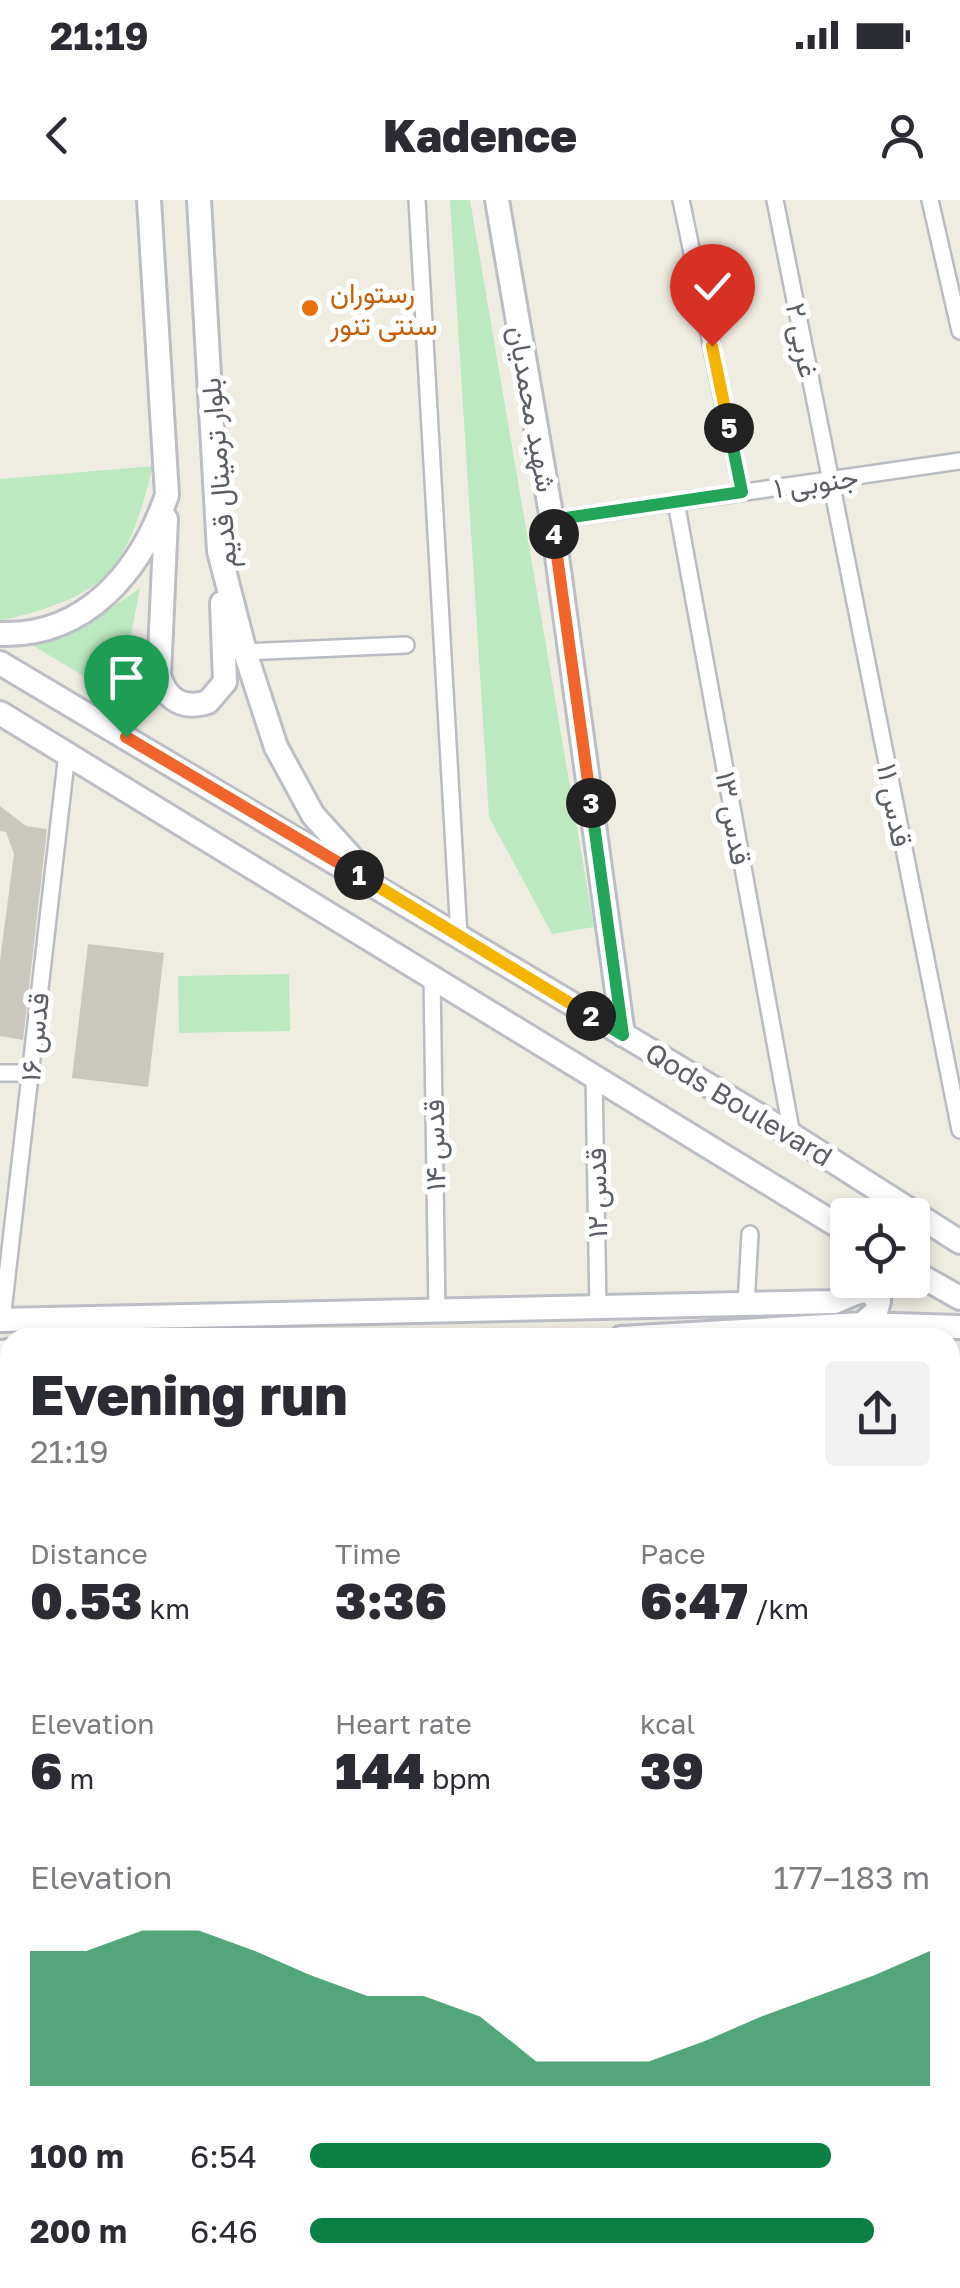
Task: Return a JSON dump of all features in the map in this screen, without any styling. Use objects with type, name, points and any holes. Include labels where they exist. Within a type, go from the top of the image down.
[{"type":"street","name":"بلوار ترمینال قدیم","points":[[0,634],[58,625],[96,604],[136,562],[152,538],[167,496],[149,200]]},
{"type":"street","name":"بلوار ترمینال قدیم","points":[[199,200],[219,551],[245,652],[276,747],[313,815],[376,885]]},
{"type":"street","points":[[418,200],[459,936]]},
{"type":"street","name":"شهید محمدیان","points":[[497,200],[552,520],[623,1035]]},
{"type":"street","points":[[681,200],[742,492]]},
{"type":"street","name":"غربی ۲","points":[[775,200],[831,480]]},
{"type":"street","points":[[930,200],[960,330]]},
{"type":"street","name":"۱ جنوبی","points":[[552,520],[960,461]]},
{"type":"street","name":"قدس ۱۱","points":[[831,480],[960,1130]]},
{"type":"street","points":[[167,496],[159,675],[171,698],[182,704],[208,702],[225,682],[219,551]]},
{"type":"street","name":"قدس ۱۳","points":[[676,502],[792,1135]]},
{"type":"street","points":[[245,652],[406,645]]},
{"type":"street","name":"Qods Boulevard","points":[[0,663],[792,1135],[960,1242]]},
{"type":"street","name":"Qods Boulevard","points":[[0,713],[830,1221]]},
{"type":"street","name":"قدس ۱۶","points":[[1,1320],[66,754]]},
{"type":"street","name":"قدس ۱۴","points":[[432,977],[436,1313]]},
{"type":"street","points":[[0,1073],[30,1073]]},
{"type":"street","name":"قدس ۱۲","points":[[594,1077],[598,1310]]},
{"type":"street","points":[[746,1305],[750,1234]]},
{"type":"street","points":[[930,1281],[960,1298]]},
{"type":"street","points":[[1,1320],[598,1310],[834,1302],[840,1298]]},
{"type":"street","points":[[876,1298],[878,1328]]},
{"type":"street","points":[[919,1328],[960,1327]]},
{"type":"green space","points":[[450,200],[470,200],[594,927],[552,934],[489,817]]},
{"type":"green space","points":[[153,466],[133,532],[107,574],[66,601],[0,621],[0,479]]},
{"type":"green space","points":[[140,588],[120,692],[115,695],[27,642],[81,629]]},
{"type":"green space","points":[[289,974],[290,1031],[179,1033],[178,976]]},
{"type":"building","points":[[0,806],[26,826],[47,829],[23,1040],[0,1036],[0,960],[14,854],[6,832],[0,831]]},
{"type":"building","points":[[88,944],[164,953],[148,1087],[72,1078]]},
{"type":"place","name":"رستوران سنتی تنور","points":[[310,308]]},
{"type":"route","points":[[126,737],[623,1035],[552,520],[742,492],[712,346]]}]
